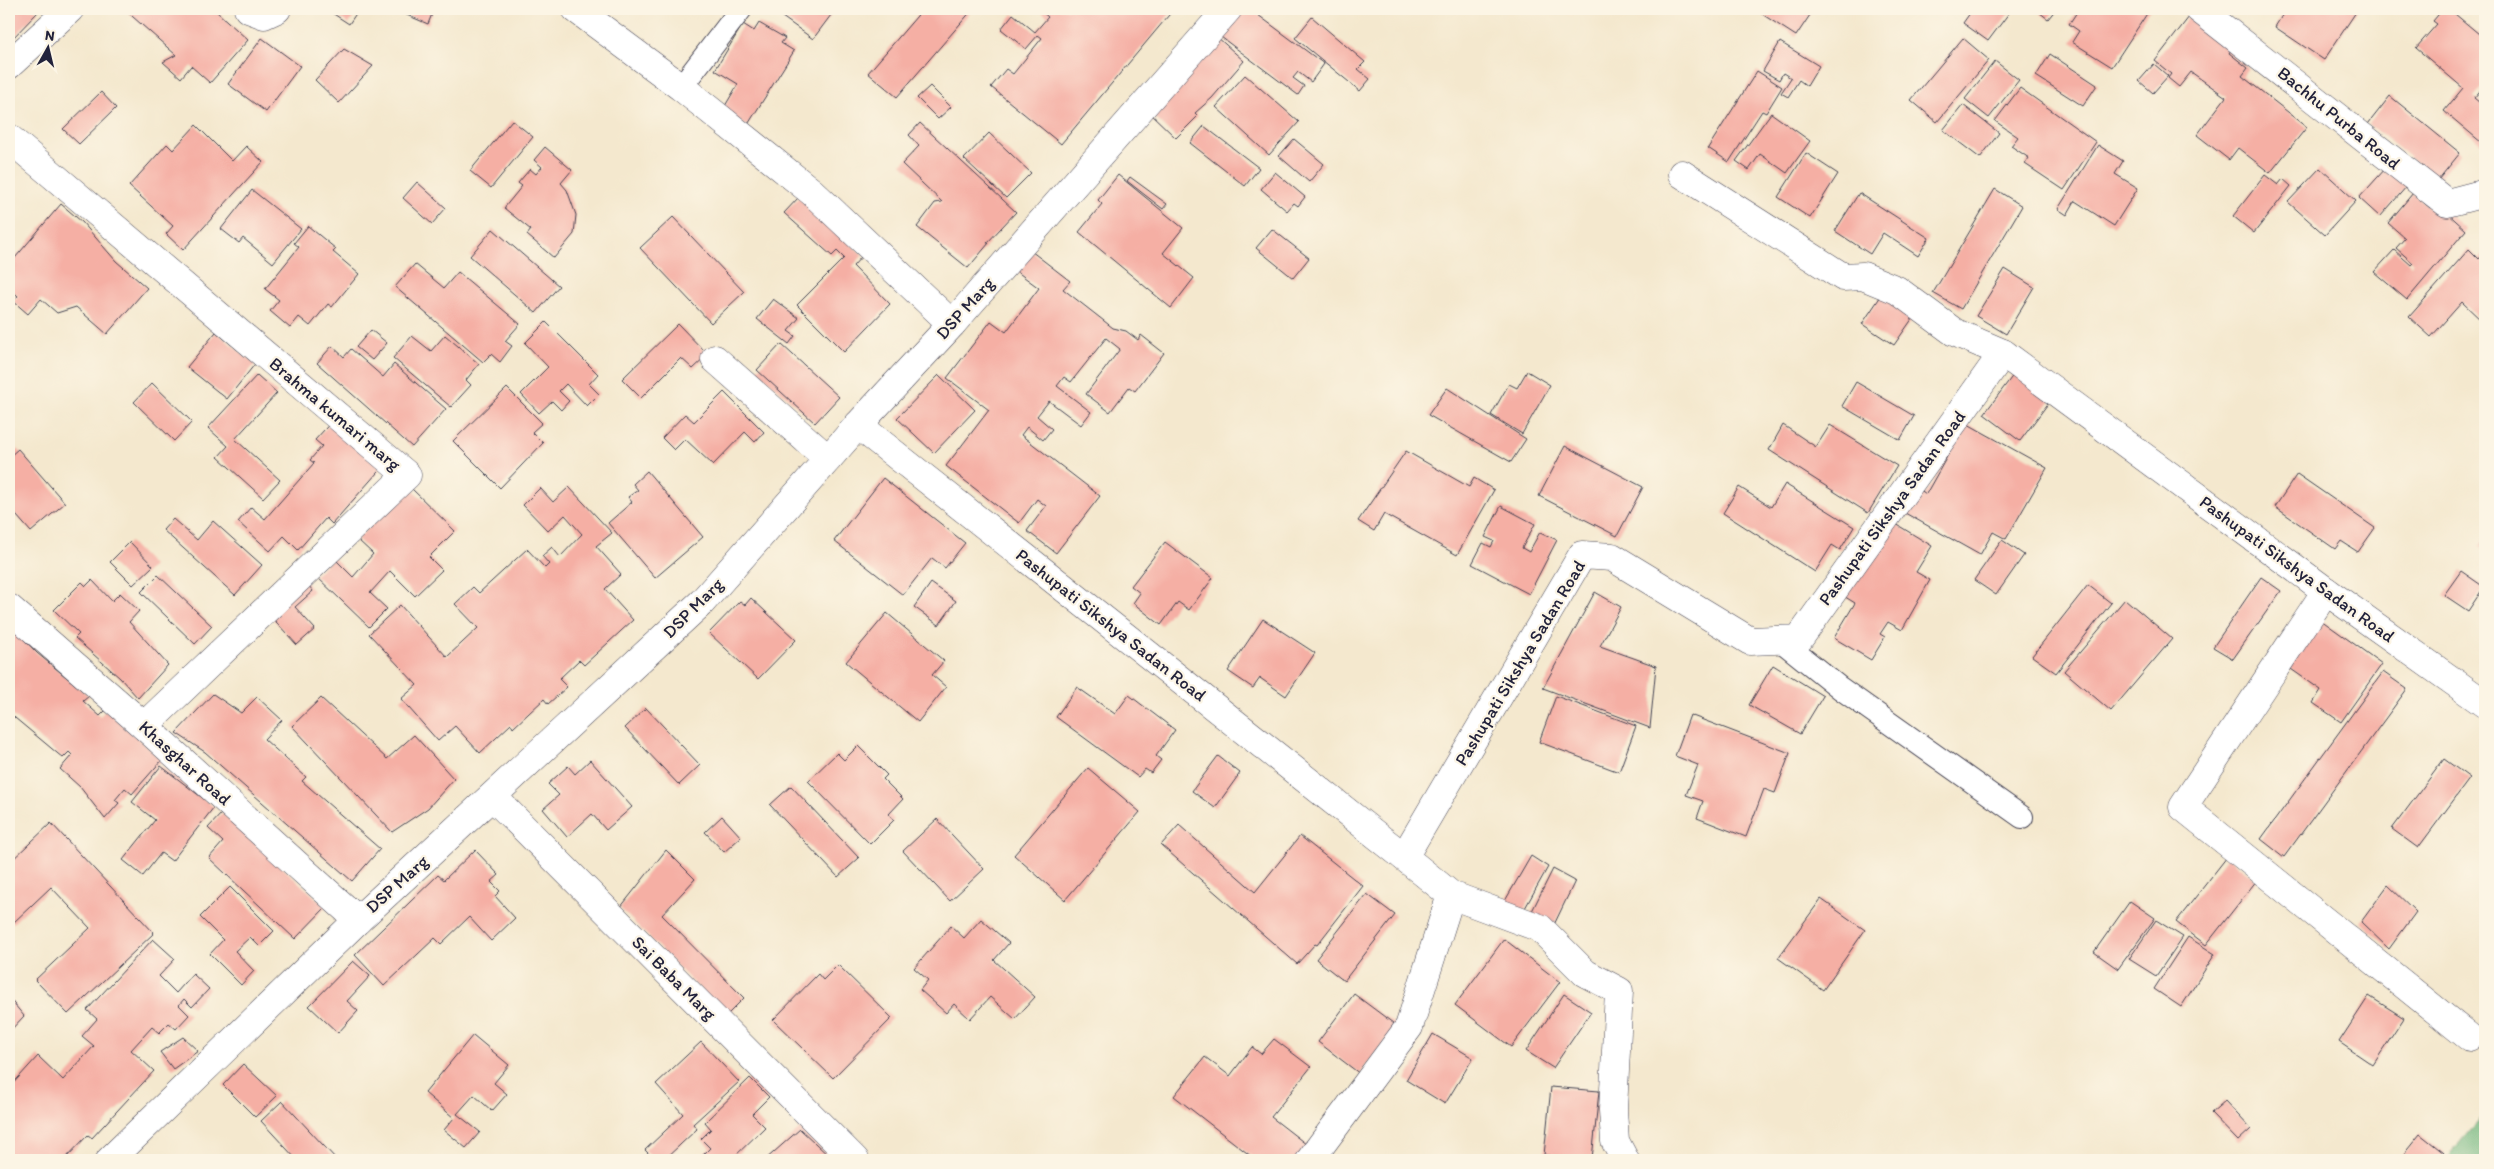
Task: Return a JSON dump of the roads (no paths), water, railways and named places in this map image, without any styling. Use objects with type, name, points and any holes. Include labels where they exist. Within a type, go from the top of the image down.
[{"type":"street","points":[[9,65],[70,9]]},
{"type":"street","points":[[248,9],[264,15],[277,9]]},
{"type":"street","points":[[576,9],[681,87],[812,192],[952,324]]},
{"type":"street","name":"DSP Marg","points":[[110,1160],[358,920],[702,602],[858,425],[952,324],[1228,9]]},
{"type":"street","name":"Bachhu Purba Road","points":[[2199,9],[2447,203],[2485,194]]},
{"type":"street","name":"Brahma kumari marg","points":[[9,138],[407,475],[144,726]]},
{"type":"street","points":[[1682,174],[1844,277],[1863,276],[1897,290],[1954,332],[2003,353]]},
{"type":"street","name":"Pashupati Sikshya Sadan Road","points":[[858,425],[1404,857],[1582,555],[1612,557],[1750,641],[1799,639],[2003,353],[2326,591],[2485,704]]},
{"type":"street","points":[[715,359],[828,460]]},
{"type":"street","points":[[2326,591],[2183,806],[2469,1037]]},
{"type":"street","name":"Khasghar Road","points":[[9,608],[144,726],[358,920]]},
{"type":"street","name":"Sai Baba Marg","points":[[493,797],[855,1160]]},
{"type":"street","points":[[1404,857],[1451,895],[1540,928],[1585,973],[1619,991],[1613,1110],[1615,1141],[1625,1160]]},
{"type":"street","points":[[1310,1160],[1409,1027],[1451,895]]},
{"type":"lane","points":[[681,87],[740,9]]},
{"type":"lane","points":[[1780,640],[1840,688],[2022,816]]}]
